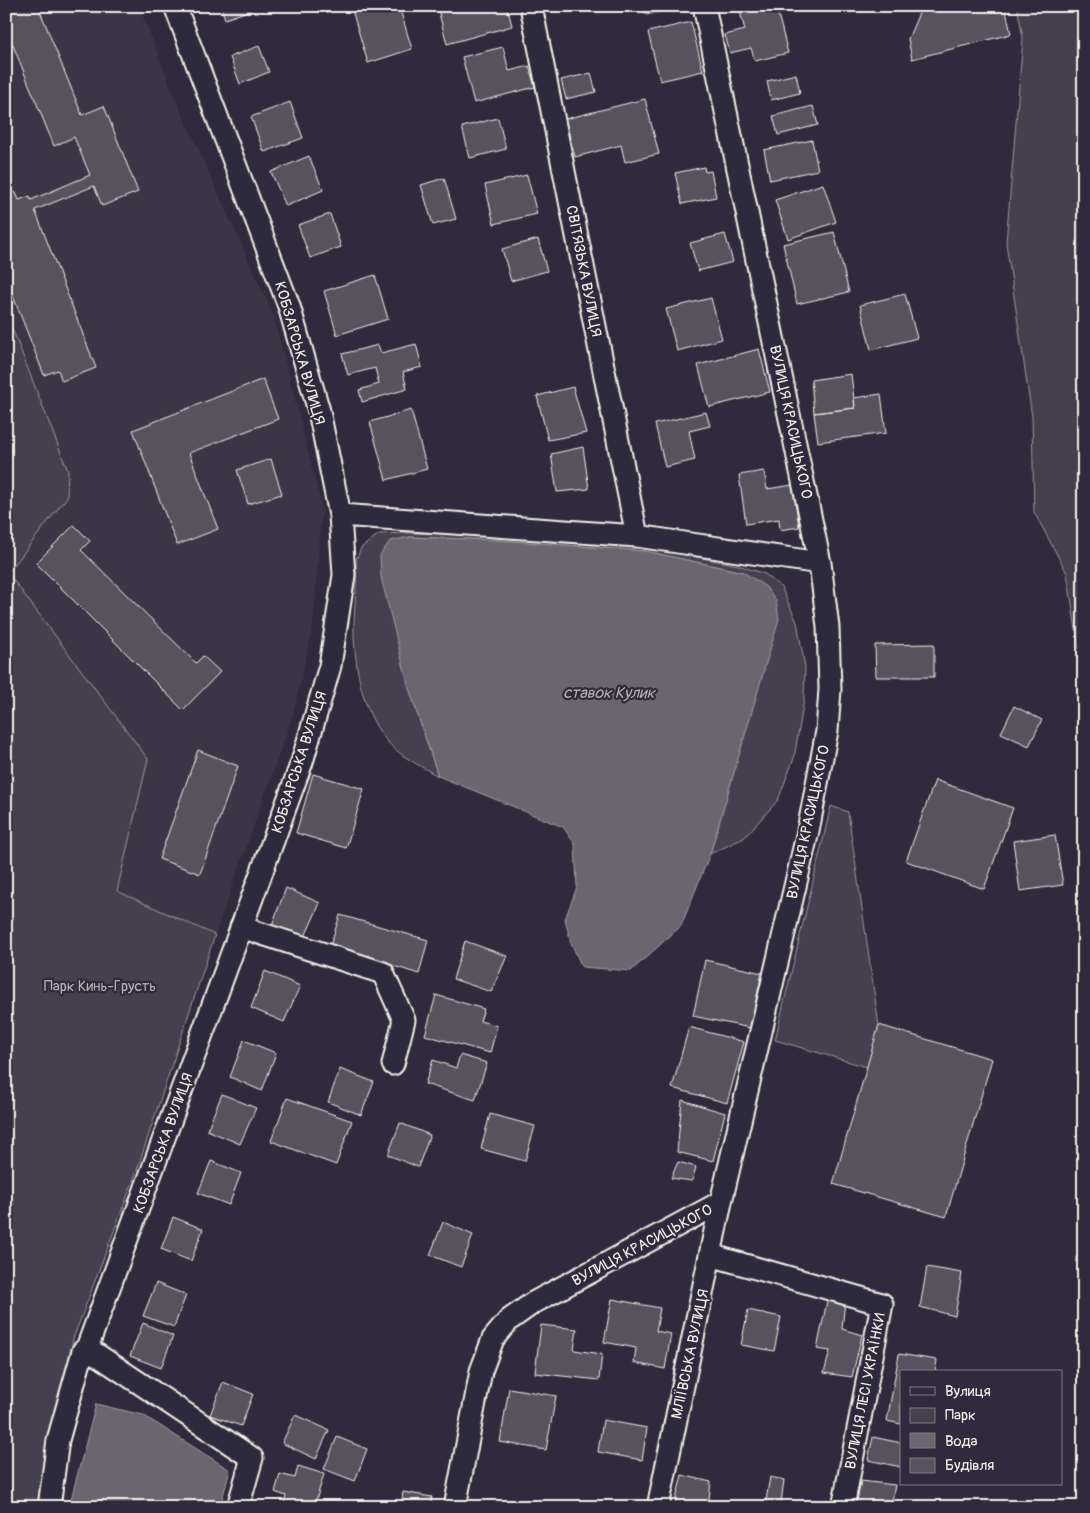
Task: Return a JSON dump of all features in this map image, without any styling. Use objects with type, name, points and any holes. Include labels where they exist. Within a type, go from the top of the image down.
[{"type":"street","name":"КОБЗАРСЬКА ВУЛИЦЯ","points":[[49,1507],[58,1440],[83,1351],[87,1348],[302,762],[330,666],[344,575],[340,515],[319,411],[289,306],[175,6]]},
{"type":"street","name":"СВІТЯЗЬКА ВУЛИЦЯ","points":[[531,6],[637,536]]},
{"type":"street","name":"ВУЛИЦЯ КРАСИЦЬКОГО","points":[[455,1507],[481,1370],[494,1339],[509,1320],[532,1303],[721,1202],[808,831],[827,731],[830,689],[828,627],[820,563],[704,6]]},
{"type":"street","points":[[340,515],[637,536],[820,563]]},
{"type":"street","points":[[241,927],[383,974],[404,1020],[393,1064]]},
{"type":"street","name":"МЛІЇВСЬКА ВУЛИЦЯ","points":[[658,1507],[721,1202]]},
{"type":"street","name":"ВУЛИЦЯ ЛЕСІ УКРАЇНКИ","points":[[710,1256],[882,1304],[843,1507]]},
{"type":"street","points":[[87,1348],[252,1458],[238,1507]]},
{"type":"shaded area","points":[[6,6],[139,6],[178,104],[274,317],[322,508],[313,626],[293,715],[215,935],[117,891],[148,759],[6,571]]},
{"type":"green space","points":[[1017,6],[1084,6],[1084,649],[1079,649],[1067,573],[1034,512],[1032,417],[1006,243],[1023,38]]},
{"type":"green space","name":"Парк Кинь-Грусть","points":[[6,313],[68,471],[67,497],[8,573],[148,759],[117,891],[215,935],[136,1173],[73,1339],[38,1507],[6,1507]]},
{"type":"green space","points":[[379,534],[497,535],[645,547],[738,565],[765,574],[781,587],[797,622],[805,667],[804,700],[794,758],[778,800],[744,838],[710,854],[767,658],[743,572],[645,551],[498,540],[409,537],[409,688],[438,776],[401,754],[385,739],[377,727],[364,698],[355,652],[354,618],[356,560],[361,548]]},
{"type":"green space","points":[[831,806],[848,812],[879,1026],[867,1067],[775,1040]]},
{"type":"water","name":"ставок Кулик","points":[[409,537],[498,540],[645,551],[743,572],[766,587],[776,601],[779,619],[710,854],[681,926],[631,971],[582,967],[571,943],[565,919],[577,887],[575,844],[563,827],[438,776],[409,688],[381,577],[380,555],[390,541]]},
{"type":"water","points":[[96,1404],[143,1415],[230,1470],[220,1507],[69,1507]]},
{"type":"building","points":[[6,6],[38,6],[82,115],[104,106],[138,192],[102,206],[94,186],[35,210],[96,368],[62,381],[58,370],[44,375],[6,278],[6,188],[16,193],[19,200],[30,196],[31,200],[90,175],[74,137],[54,146],[6,28]]},
{"type":"building","points":[[210,6],[253,6],[254,9],[225,19],[221,7],[212,10]]},
{"type":"building","points":[[365,6],[399,6],[412,49],[368,63],[352,10]]},
{"type":"building","points":[[437,6],[489,6],[489,9],[507,6],[512,26],[447,44]]},
{"type":"building","points":[[644,6],[683,6],[646,15]]},
{"type":"building","points":[[746,6],[776,6],[788,53],[755,61],[751,48],[730,53],[725,35],[745,30],[739,8]]},
{"type":"building","points":[[922,6],[1005,6],[1011,34],[912,59],[908,39]]},
{"type":"building","points":[[691,22],[703,71],[660,81],[648,32]]},
{"type":"building","points":[[259,46],[269,72],[240,84],[230,57]]},
{"type":"building","points":[[503,47],[509,71],[529,66],[535,87],[474,103],[462,57]]},
{"type":"building","points":[[591,73],[596,92],[566,99],[561,80]]},
{"type":"building","points":[[796,74],[800,93],[771,100],[767,81]]},
{"type":"building","points":[[645,99],[659,154],[625,162],[621,145],[575,157],[565,119]]},
{"type":"building","points":[[290,102],[303,138],[264,152],[251,117]]},
{"type":"building","points":[[813,106],[818,125],[778,135],[773,116]]},
{"type":"building","points":[[498,118],[506,149],[470,158],[462,127]]},
{"type":"building","points":[[812,140],[818,170],[770,180],[764,150]]},
{"type":"building","points":[[309,156],[323,190],[286,206],[271,172]]},
{"type":"building","points":[[704,167],[705,172],[711,171],[716,197],[682,204],[675,173]]},
{"type":"building","points":[[527,175],[537,214],[494,224],[485,185]]},
{"type":"building","points":[[444,178],[456,219],[433,225],[421,185]]},
{"type":"building","points":[[823,184],[836,222],[788,239],[775,200]]},
{"type":"building","points":[[330,214],[341,247],[310,258],[298,225]]},
{"type":"building","points":[[834,232],[849,292],[797,304],[783,244]]},
{"type":"building","points":[[725,234],[733,262],[698,271],[690,243]]},
{"type":"building","points":[[538,239],[547,271],[511,281],[502,249]]},
{"type":"building","points":[[375,275],[388,319],[337,335],[324,291]]},
{"type":"building","points":[[905,294],[917,338],[871,350],[860,305]]},
{"type":"building","points":[[711,298],[722,339],[677,351],[666,309]]},
{"type":"building","points":[[416,344],[422,367],[403,372],[407,389],[362,402],[359,390],[379,384],[375,368],[348,375],[342,354],[378,345],[381,353]]},
{"type":"building","points":[[759,349],[770,392],[709,407],[698,365]]},
{"type":"building","points":[[851,374],[855,408],[814,413],[811,380]]},
{"type":"building","points":[[263,379],[278,419],[189,453],[218,529],[177,545],[133,430]]},
{"type":"building","points":[[573,387],[586,433],[548,440],[537,396]]},
{"type":"building","points":[[881,394],[886,433],[818,442],[814,413],[855,408],[854,398]]},
{"type":"building","points":[[411,410],[427,469],[386,480],[370,422]]},
{"type":"building","points":[[706,412],[710,426],[689,431],[695,460],[665,467],[655,424]]},
{"type":"building","points":[[583,447],[589,489],[557,492],[551,454]]},
{"type":"building","points":[[271,459],[282,494],[248,504],[237,470]]},
{"type":"building","points":[[764,471],[767,489],[793,485],[799,527],[780,530],[779,519],[746,524],[739,475]]},
{"type":"building","points":[[74,525],[90,541],[81,550],[196,663],[203,656],[220,672],[183,710],[36,563]]},
{"type":"building","points":[[934,644],[934,677],[876,677],[875,645]]},
{"type":"building","points":[[1014,706],[1042,720],[1029,746],[1001,733]]},
{"type":"building","points":[[198,750],[238,766],[200,874],[159,859]]},
{"type":"building","points":[[313,774],[364,789],[346,848],[296,833]]},
{"type":"building","points":[[935,780],[1013,808],[984,889],[906,861]]},
{"type":"building","points":[[1055,835],[1063,885],[1020,891],[1013,841]]},
{"type":"building","points":[[286,888],[320,903],[304,939],[272,925]]},
{"type":"building","points":[[340,915],[428,940],[419,974],[330,946]]},
{"type":"building","points":[[465,941],[507,956],[491,992],[453,979]]},
{"type":"building","points":[[705,960],[762,973],[750,1028],[693,1016]]},
{"type":"building","points":[[265,971],[300,986],[284,1022],[251,1008]]},
{"type":"building","points":[[436,995],[484,1009],[480,1021],[497,1026],[490,1053],[425,1035]]},
{"type":"building","points":[[879,1025],[992,1059],[946,1217],[833,1184]]},
{"type":"building","points":[[689,1027],[744,1042],[727,1103],[672,1088]]},
{"type":"building","points":[[244,1040],[276,1053],[262,1091],[230,1077]]},
{"type":"building","points":[[460,1055],[487,1063],[475,1100],[425,1084],[433,1060],[456,1068]]},
{"type":"building","points":[[340,1069],[374,1082],[361,1115],[328,1102]]},
{"type":"building","points":[[222,1094],[256,1108],[240,1144],[207,1130]]},
{"type":"building","points":[[287,1098],[352,1121],[336,1165],[271,1141]]},
{"type":"building","points":[[682,1100],[725,1113],[713,1161],[677,1152]]},
{"type":"building","points":[[490,1114],[535,1126],[525,1161],[481,1149]]},
{"type":"building","points":[[400,1123],[430,1135],[418,1167],[388,1155]]},
{"type":"building","points":[[211,1161],[241,1173],[229,1205],[198,1193]]},
{"type":"building","points":[[678,1162],[696,1167],[692,1181],[671,1178]]},
{"type":"building","points":[[173,1217],[203,1229],[191,1261],[161,1249]]},
{"type":"building","points":[[443,1222],[473,1235],[461,1267],[430,1255]]},
{"type":"building","points":[[927,1267],[962,1273],[955,1316],[920,1307]]},
{"type":"building","points":[[156,1283],[186,1295],[174,1327],[143,1316]]},
{"type":"building","points":[[828,1296],[845,1301],[842,1329],[862,1335],[852,1377],[824,1373],[830,1351],[817,1349]]},
{"type":"building","points":[[612,1299],[660,1308],[656,1331],[671,1334],[665,1369],[634,1363],[636,1348],[604,1342]]},
{"type":"building","points":[[748,1310],[781,1317],[774,1351],[741,1345]]},
{"type":"building","points":[[143,1323],[173,1336],[161,1368],[130,1356]]},
{"type":"building","points":[[541,1325],[577,1329],[574,1350],[602,1354],[599,1380],[535,1373]]},
{"type":"building","points":[[899,1354],[937,1360],[935,1370],[900,1370],[900,1424],[887,1421]]},
{"type":"building","points":[[223,1382],[253,1394],[241,1426],[210,1415]]},
{"type":"building","points":[[509,1388],[556,1396],[546,1450],[500,1442]]},
{"type":"building","points":[[295,1415],[329,1430],[316,1459],[282,1443]]},
{"type":"building","points":[[603,1420],[647,1428],[642,1460],[598,1452]]},
{"type":"building","points":[[337,1437],[367,1449],[355,1481],[324,1469]]},
{"type":"building","points":[[873,1437],[900,1443],[900,1467],[868,1460]]},
{"type":"building","points":[[298,1466],[324,1474],[314,1507],[297,1507],[284,1503],[286,1496],[275,1492],[280,1474],[295,1478]]},
{"type":"building","points":[[682,1475],[711,1482],[708,1507],[674,1507]]},
{"type":"building","points":[[770,1477],[784,1480],[781,1503],[792,1505],[791,1507],[754,1507],[754,1504],[765,1506]]},
{"type":"building","points":[[861,1481],[895,1485],[891,1507],[856,1507]]},
{"type":"building","points":[[403,1492],[432,1497],[431,1507],[401,1507]]}]
